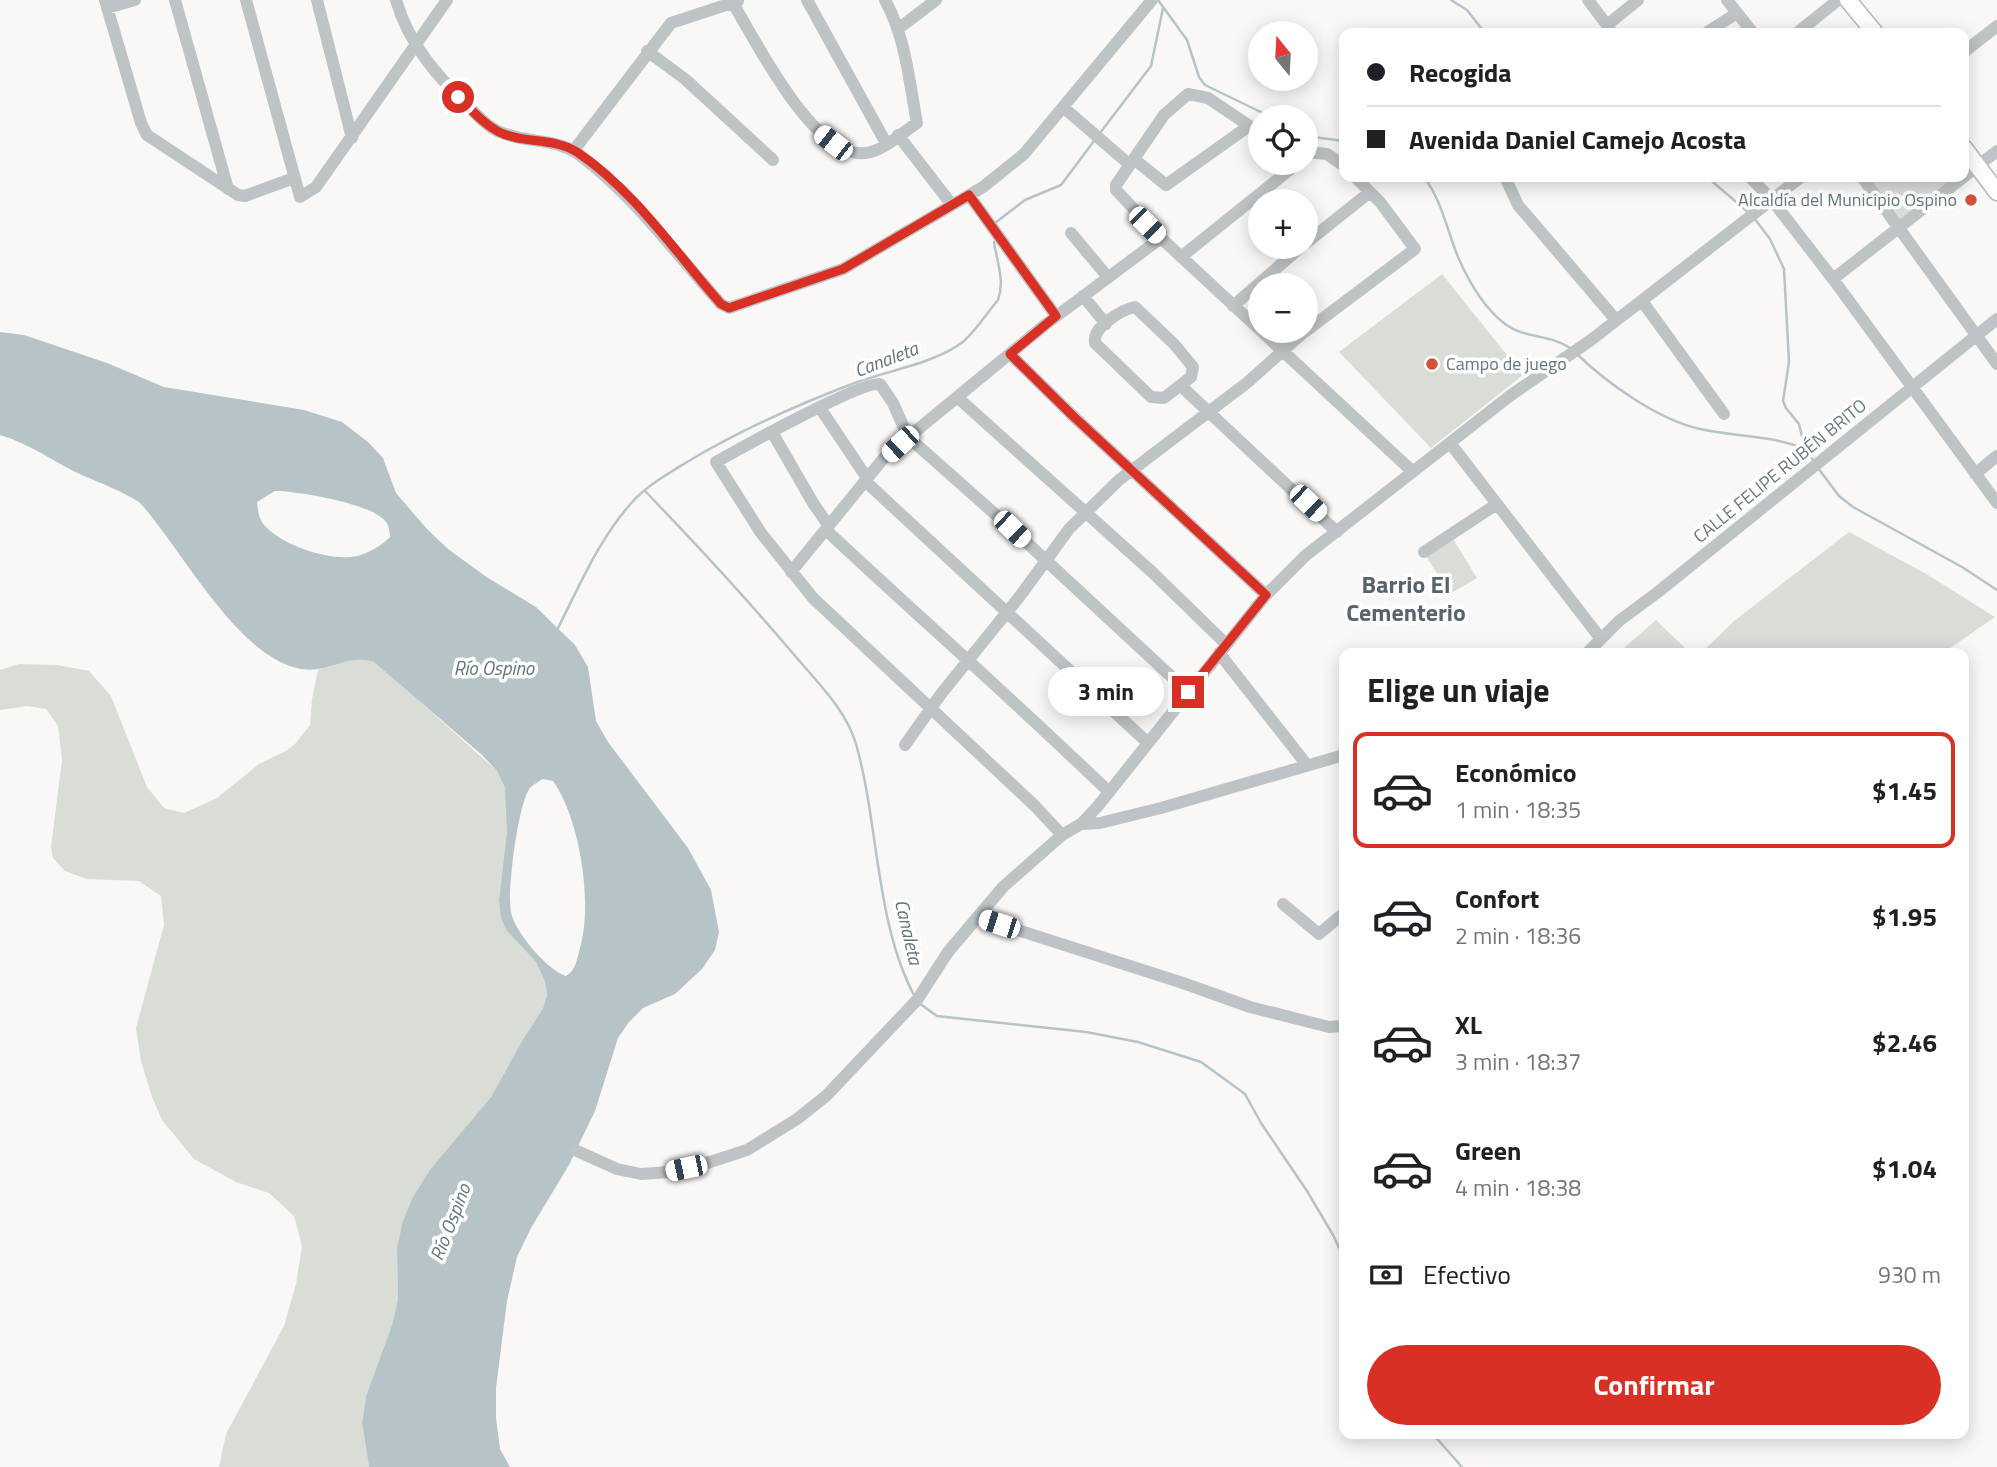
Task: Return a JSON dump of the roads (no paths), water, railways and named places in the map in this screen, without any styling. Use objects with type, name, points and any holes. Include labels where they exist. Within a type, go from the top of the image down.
[{"type":"main road","points":[[1849,0],[1871,28]]},
{"type":"main road","points":[[1969,155],[1997,191]]},
{"type":"street","points":[[135,0],[106,4],[143,130],[155,142],[238,195],[245,197],[294,178]]},
{"type":"street","points":[[175,0],[228,189]]},
{"type":"street","points":[[246,0],[300,197],[316,187],[447,0]]},
{"type":"street","points":[[317,0],[352,138]]},
{"type":"street","points":[[396,0],[415,46],[458,97],[485,122],[500,132],[561,144],[574,150],[612,181],[647,216],[721,304],[729,308],[843,269],[984,187],[1024,154],[1152,0]]},
{"type":"street","points":[[807,0],[886,143]]},
{"type":"street","points":[[574,150],[671,23],[734,1],[781,85],[820,132],[833,143],[857,153],[873,151],[916,123],[898,29],[885,0]]},
{"type":"street","points":[[898,29],[936,0]]},
{"type":"street","points":[[1588,0],[1609,28]]},
{"type":"street","points":[[1611,28],[1638,0]]},
{"type":"street","points":[[1727,0],[1749,28]]},
{"type":"street","points":[[1803,28],[1838,0]]},
{"type":"street","points":[[1714,28],[1737,13]]},
{"type":"street","points":[[1969,48],[1997,26]]},
{"type":"street","points":[[647,51],[685,79],[773,160]]},
{"type":"street","points":[[1248,125],[1208,98],[1188,94],[1164,115],[1116,185],[1116,190],[1181,257],[1413,472]]},
{"type":"street","points":[[1063,107],[1132,162],[1166,185],[1248,134]]},
{"type":"street","points":[[898,135],[952,205]]},
{"type":"street","points":[[1969,172],[1997,151]]},
{"type":"street","points":[[1318,154],[1327,154],[1339,162]]},
{"type":"street","points":[[1181,257],[1283,175]]},
{"type":"street","points":[[1318,321],[1415,249],[1360,182]]},
{"type":"street","points":[[1507,182],[1518,205],[1616,320]]},
{"type":"street","points":[[1754,182],[1772,200],[1833,279],[1997,503]]},
{"type":"street","points":[[577,1152],[617,1169],[641,1174],[669,1172],[747,1150],[797,1119],[825,1096],[910,1008],[948,952],[1017,874],[1062,835],[1081,824],[1266,595],[1305,556],[1511,395],[1574,352],[1795,182]]},
{"type":"street","points":[[1866,182],[1997,364]]},
{"type":"street","points":[[1833,279],[1957,182]]},
{"type":"street","points":[[1318,233],[1370,192]]},
{"type":"street","points":[[969,195],[1056,316]]},
{"type":"street","points":[[1071,233],[1107,276]]},
{"type":"street","points":[[791,572],[883,459],[1056,316],[1161,238]]},
{"type":"street","points":[[1233,306],[1287,259]]},
{"type":"street","points":[[1083,296],[1106,324]]},
{"type":"street","points":[[1642,300],[1724,414]]},
{"type":"street","points":[[1129,308],[1139,310],[1190,362],[1193,373],[1164,398],[1151,397],[1095,344],[1094,338],[1106,324],[1129,308]]},
{"type":"street","name":"CALLE FELIPE RUBÉN BRITO","points":[[1592,648],[1619,621],[1997,319]]},
{"type":"street","points":[[905,745],[1069,529],[1131,470],[1248,382],[1291,343]]},
{"type":"street","points":[[1010,354],[1266,595]]},
{"type":"street","points":[[1062,835],[1035,806],[824,610],[761,533],[716,462],[820,408],[869,385],[880,384],[889,396],[908,437],[1188,692]]},
{"type":"street","points":[[1181,386],[1337,532]]},
{"type":"street","points":[[957,397],[1085,513],[1223,648],[1307,765]]},
{"type":"street","points":[[820,408],[866,480],[1149,743]]},
{"type":"street","points":[[772,432],[827,528],[967,662],[1109,792]]},
{"type":"street","points":[[1450,443],[1601,639]]},
{"type":"street","points":[[1975,474],[1997,456]]},
{"type":"street","points":[[1424,552],[1497,504]]},
{"type":"street","points":[[1081,824],[1100,823],[1161,808],[1339,756]]},
{"type":"street","points":[[1283,904],[1319,934],[1339,917]]},
{"type":"street","points":[[978,917],[1262,1011],[1329,1027],[1339,1025]]},
{"type":"water","name":"Río Ospino","points":[[0,332],[24,335],[107,363],[164,387],[304,410],[342,422],[368,442],[383,458],[396,493],[427,529],[448,549],[485,576],[536,607],[575,645],[588,667],[596,721],[608,742],[688,848],[711,890],[719,932],[715,950],[702,969],[675,994],[643,1008],[618,1038],[595,1111],[569,1165],[517,1257],[507,1301],[496,1388],[500,1449],[510,1467],[369,1467],[362,1423],[366,1396],[392,1325],[398,1299],[397,1248],[403,1221],[413,1197],[430,1170],[491,1097],[543,1008],[547,995],[545,982],[536,962],[507,931],[501,918],[499,900],[507,831],[505,788],[497,771],[374,662],[355,660],[311,670],[277,661],[255,645],[233,623],[139,502],[22,443],[0,435]],"holes":[[[275,491],[299,493],[361,507],[384,520],[390,537],[370,551],[347,557],[335,557],[296,546],[274,534],[260,519],[257,502]],[[543,779],[553,781],[562,797],[582,862],[584,929],[577,960],[566,976],[550,967],[533,949],[518,929],[511,912],[512,868],[521,811],[530,788]]]},
{"type":"waterway","points":[[1158,0],[1187,40],[1199,77],[1205,85],[1248,106]]},
{"type":"waterway","points":[[1451,0],[1467,10],[1481,28]]},
{"type":"waterway","name":"Canaleta","points":[[1100,133],[1151,66],[1163,8]]},
{"type":"waterway","points":[[1318,138],[1339,140]]},
{"type":"waterway","name":"Canaleta","points":[[995,223],[1025,200],[1061,185],[1094,141]]},
{"type":"waterway","points":[[1427,182],[1440,206],[1462,266],[1490,310],[1513,329],[1554,340],[1570,348]]},
{"type":"waterway","points":[[1713,182],[1749,213]]},
{"type":"waterway","points":[[1754,218],[1770,239],[1784,269],[1789,362],[1783,401],[1799,424],[1805,449],[1813,460]]},
{"type":"waterway","name":"Canaleta","points":[[556,632],[611,529],[635,499],[653,484],[708,450],[772,417],[860,381],[941,355],[964,341],[998,300],[1001,279],[994,242]]},
{"type":"waterway","points":[[1578,355],[1619,389],[1668,418],[1713,432],[1780,441],[1805,449]]},
{"type":"waterway","points":[[1818,468],[1839,496],[1853,507],[1962,567],[1997,590]]},
{"type":"waterway","name":"Canaleta","points":[[645,491],[759,615],[822,687],[846,720],[856,744],[863,775],[892,938],[915,997]]},
{"type":"waterway","name":"Canaleta","points":[[919,1003],[937,1016],[1086,1032],[1138,1042],[1201,1062],[1245,1094],[1261,1123],[1307,1191],[1339,1248]]},
{"type":"waterway","points":[[1437,1439],[1462,1467]]},
{"type":"place","name":"Alcaldía del Municipio Ospino","points":[[1971,200]]},
{"type":"place","name":"Campo de juego","points":[[1432,364]]},
{"type":"district","name":"Barrio El Cementerio","points":[[1406,599]]}]
